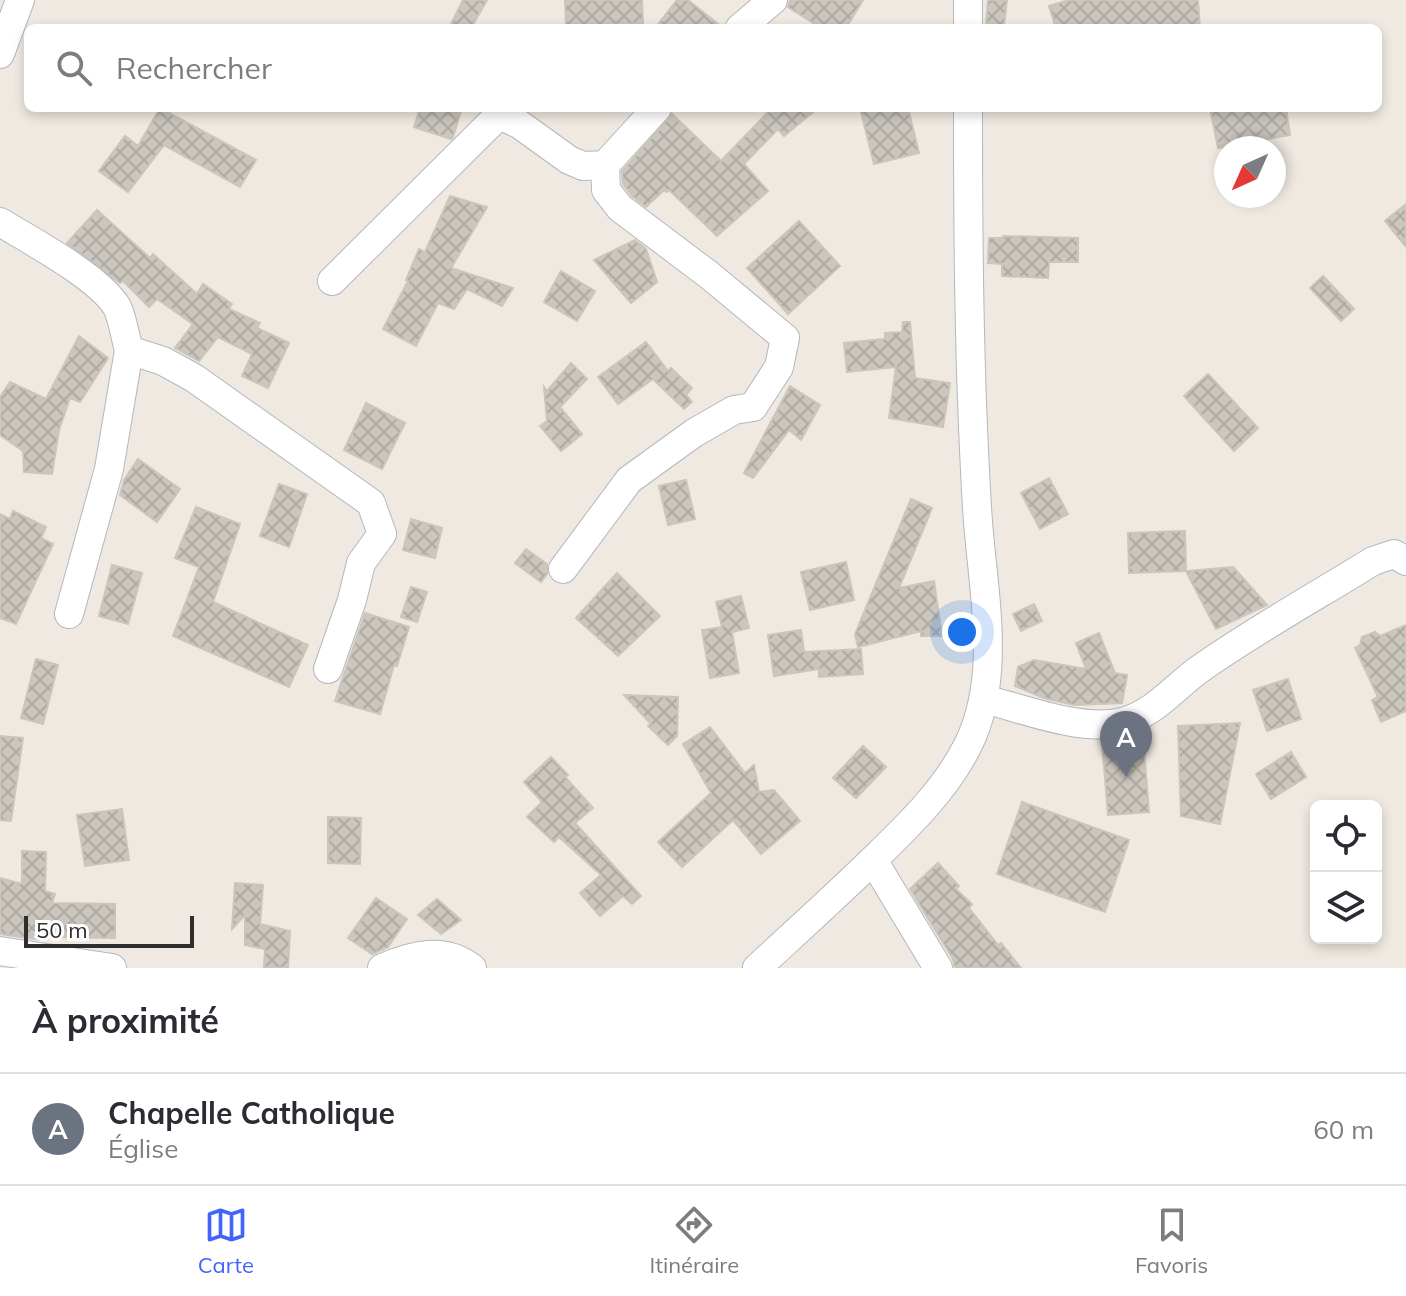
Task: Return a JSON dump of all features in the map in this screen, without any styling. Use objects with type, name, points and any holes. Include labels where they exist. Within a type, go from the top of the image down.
[{"type":"street","points":[[0,54],[20,0]]},
{"type":"street","points":[[745,24],[773,0]]},
{"type":"street","points":[[968,0],[968,24]]},
{"type":"street","points":[[563,569],[629,480],[694,433],[734,410],[753,407],[779,367],[785,338],[709,275],[620,208],[606,190],[605,165],[653,112]]},
{"type":"street","points":[[757,968],[927,807],[968,746],[984,699],[987,630],[977,507],[968,112]]},
{"type":"street","points":[[332,281],[499,115],[519,124],[569,160],[583,166],[605,165]]},
{"type":"street","points":[[0,222],[68,263],[96,286],[117,308],[129,350],[109,469],[69,614]]},
{"type":"street","points":[[129,350],[163,361],[194,378],[371,503],[382,534],[361,563],[328,669]]},
{"type":"street","points":[[984,699],[1057,718],[1094,724],[1122,722],[1147,711],[1197,671],[1373,561],[1394,554],[1406,561]]},
{"type":"street","points":[[873,860],[938,968]]},
{"type":"street","points":[[0,951],[112,968]]},
{"type":"street","points":[[382,968],[407,957],[432,953],[463,961],[472,968]]},
{"type":"building","points":[[463,0],[487,0],[473,24],[451,24]]},
{"type":"building","points":[[565,0],[642,0],[643,23],[566,24]]},
{"type":"building","points":[[677,0],[688,0],[718,24],[658,24]]},
{"type":"building","points":[[790,0],[863,0],[848,24],[815,24],[788,7]]},
{"type":"building","points":[[988,0],[1007,0],[1004,24],[986,24]]},
{"type":"building","points":[[1069,0],[1198,0],[1200,24],[1055,24],[1049,6]]},
{"type":"building","points":[[158,112],[167,112],[256,160],[240,187],[164,145],[128,192],[99,171],[125,136],[138,146]]},
{"type":"building","points":[[419,112],[461,112],[451,139],[414,127]]},
{"type":"building","points":[[768,112],[813,112],[784,136],[778,129],[744,164],[768,191],[717,236],[669,190],[664,190],[646,207],[623,184],[622,171],[672,114],[721,161]]},
{"type":"building","points":[[861,112],[909,112],[919,153],[874,164]]},
{"type":"building","points":[[1211,112],[1287,112],[1290,135],[1216,136]]},
{"type":"building","points":[[450,196],[487,207],[451,268],[513,288],[502,306],[467,289],[454,309],[438,303],[416,346],[383,329],[408,281],[419,249],[425,252]]},
{"type":"building","points":[[1406,204],[1406,247],[1385,221]]},
{"type":"building","points":[[97,210],[150,258],[153,254],[197,294],[203,284],[232,304],[229,309],[260,323],[257,328],[289,343],[268,388],[242,376],[252,354],[218,337],[199,361],[175,348],[193,324],[157,299],[149,307],[123,281],[120,283],[67,243]]},
{"type":"building","points":[[799,221],[840,266],[788,314],[747,268]]},
{"type":"building","points":[[989,238],[1078,238],[1078,262],[1049,262],[1048,278],[1002,276],[1002,264],[988,263]]},
{"type":"building","points":[[635,240],[646,249],[657,282],[631,303],[594,260]]},
{"type":"building","points":[[561,271],[595,291],[577,321],[544,302]]},
{"type":"building","points":[[1323,276],[1354,309],[1341,321],[1310,288]]},
{"type":"building","points":[[903,322],[910,322],[915,378],[950,383],[943,427],[889,418],[896,367],[847,372],[844,343],[885,339],[885,333],[902,332]]},
{"type":"building","points":[[79,336],[108,358],[80,402],[70,398],[59,430],[52,474],[24,472],[23,451],[0,435],[0,397],[10,382],[46,399]]},
{"type":"building","points":[[646,342],[668,371],[671,368],[692,388],[686,395],[692,402],[684,409],[653,379],[618,404],[598,377]]},
{"type":"building","points":[[571,363],[587,379],[560,407],[582,434],[561,451],[540,426],[547,421],[544,387],[547,391]]},
{"type":"building","points":[[1208,374],[1258,428],[1234,451],[1184,396]]},
{"type":"building","points":[[790,386],[820,405],[801,440],[789,430],[753,478],[744,473]]},
{"type":"building","points":[[366,403],[405,423],[382,469],[344,450]]},
{"type":"building","points":[[138,459],[180,489],[157,522],[120,495],[124,480]]},
{"type":"building","points":[[1049,478],[1068,514],[1040,529],[1021,493]]},
{"type":"building","points":[[686,480],[695,519],[668,525],[659,486]]},
{"type":"building","points":[[279,484],[307,494],[289,547],[260,536]]},
{"type":"building","points":[[911,499],[932,508],[899,588],[934,581],[942,636],[921,636],[921,631],[858,647],[855,634]]},
{"type":"building","points":[[196,507],[240,524],[213,602],[308,645],[289,687],[173,636],[199,567],[175,558]]},
{"type":"building","points":[[13,511],[46,527],[41,538],[53,544],[16,624],[0,618],[0,514],[10,519]]},
{"type":"building","points":[[411,519],[442,528],[435,558],[403,550]]},
{"type":"building","points":[[1185,531],[1186,571],[1129,573],[1128,533]]},
{"type":"building","points":[[526,549],[547,564],[547,574],[541,582],[515,563]]},
{"type":"building","points":[[846,562],[854,600],[810,610],[801,572]]},
{"type":"building","points":[[112,565],[142,573],[128,624],[99,616]]},
{"type":"building","points":[[1233,567],[1267,605],[1216,629],[1186,571]]},
{"type":"building","points":[[617,573],[660,616],[618,656],[576,618]]},
{"type":"building","points":[[411,587],[427,592],[417,622],[401,617]]},
{"type":"building","points":[[741,596],[749,628],[732,632],[739,673],[710,678],[702,630],[722,627],[716,602]]},
{"type":"building","points":[[1034,604],[1042,621],[1021,631],[1013,614]]},
{"type":"building","points":[[365,613],[409,627],[380,714],[335,701]]},
{"type":"building","points":[[1406,625],[1406,711],[1381,722],[1372,700],[1378,697],[1355,648],[1360,645],[1362,637],[1375,632],[1380,636]]},
{"type":"building","points":[[801,630],[804,652],[861,649],[863,674],[819,677],[819,669],[774,676],[768,635]]},
{"type":"building","points":[[1099,633],[1115,673],[1127,675],[1122,703],[1074,705],[1044,698],[1015,686],[1018,667],[1034,660],[1086,669],[1076,643]]},
{"type":"building","points":[[36,659],[58,665],[43,724],[21,718]]},
{"type":"building","points":[[1288,679],[1301,719],[1267,731],[1253,690]]},
{"type":"building","points":[[624,695],[678,697],[677,736],[668,745],[648,726],[651,724]]},
{"type":"building","points":[[1240,723],[1220,824],[1181,816],[1178,726]]},
{"type":"building","points":[[710,727],[745,773],[754,765],[759,792],[774,790],[800,821],[761,854],[733,820],[682,867],[658,842],[711,793],[683,744]]},
{"type":"building","points":[[0,736],[23,738],[11,821],[0,820]]},
{"type":"building","points":[[1143,739],[1149,812],[1108,815],[1102,742]]},
{"type":"building","points":[[863,746],[886,767],[856,798],[833,778]]},
{"type":"building","points":[[1291,752],[1306,777],[1271,799],[1256,774]]},
{"type":"building","points":[[551,757],[593,808],[575,823],[641,896],[632,904],[623,896],[600,916],[580,893],[601,875],[559,837],[554,842],[527,817],[542,802],[524,782]]},
{"type":"building","points":[[1022,802],[1129,840],[1105,912],[997,874]]},
{"type":"building","points":[[122,809],[129,860],[85,866],[77,815]]},
{"type":"building","points":[[328,817],[361,818],[360,864],[328,863]]},
{"type":"building","points":[[22,851],[46,852],[45,891],[55,894],[52,903],[115,904],[115,938],[42,937],[41,940],[0,934],[0,878],[22,884]]},
{"type":"building","points":[[938,863],[959,886],[956,889],[972,904],[969,908],[998,945],[1001,943],[1021,968],[955,968],[953,959],[910,889]]},
{"type":"building","points":[[235,883],[263,885],[260,924],[290,931],[288,968],[264,967],[265,949],[245,945],[245,915],[232,929]]},
{"type":"building","points":[[376,898],[407,919],[388,947],[372,954],[348,938]]},
{"type":"building","points":[[437,899],[461,920],[441,934],[418,915]]},
{"type":"place","name":"Chapelle Catholique","points":[[1126,777]]}]
